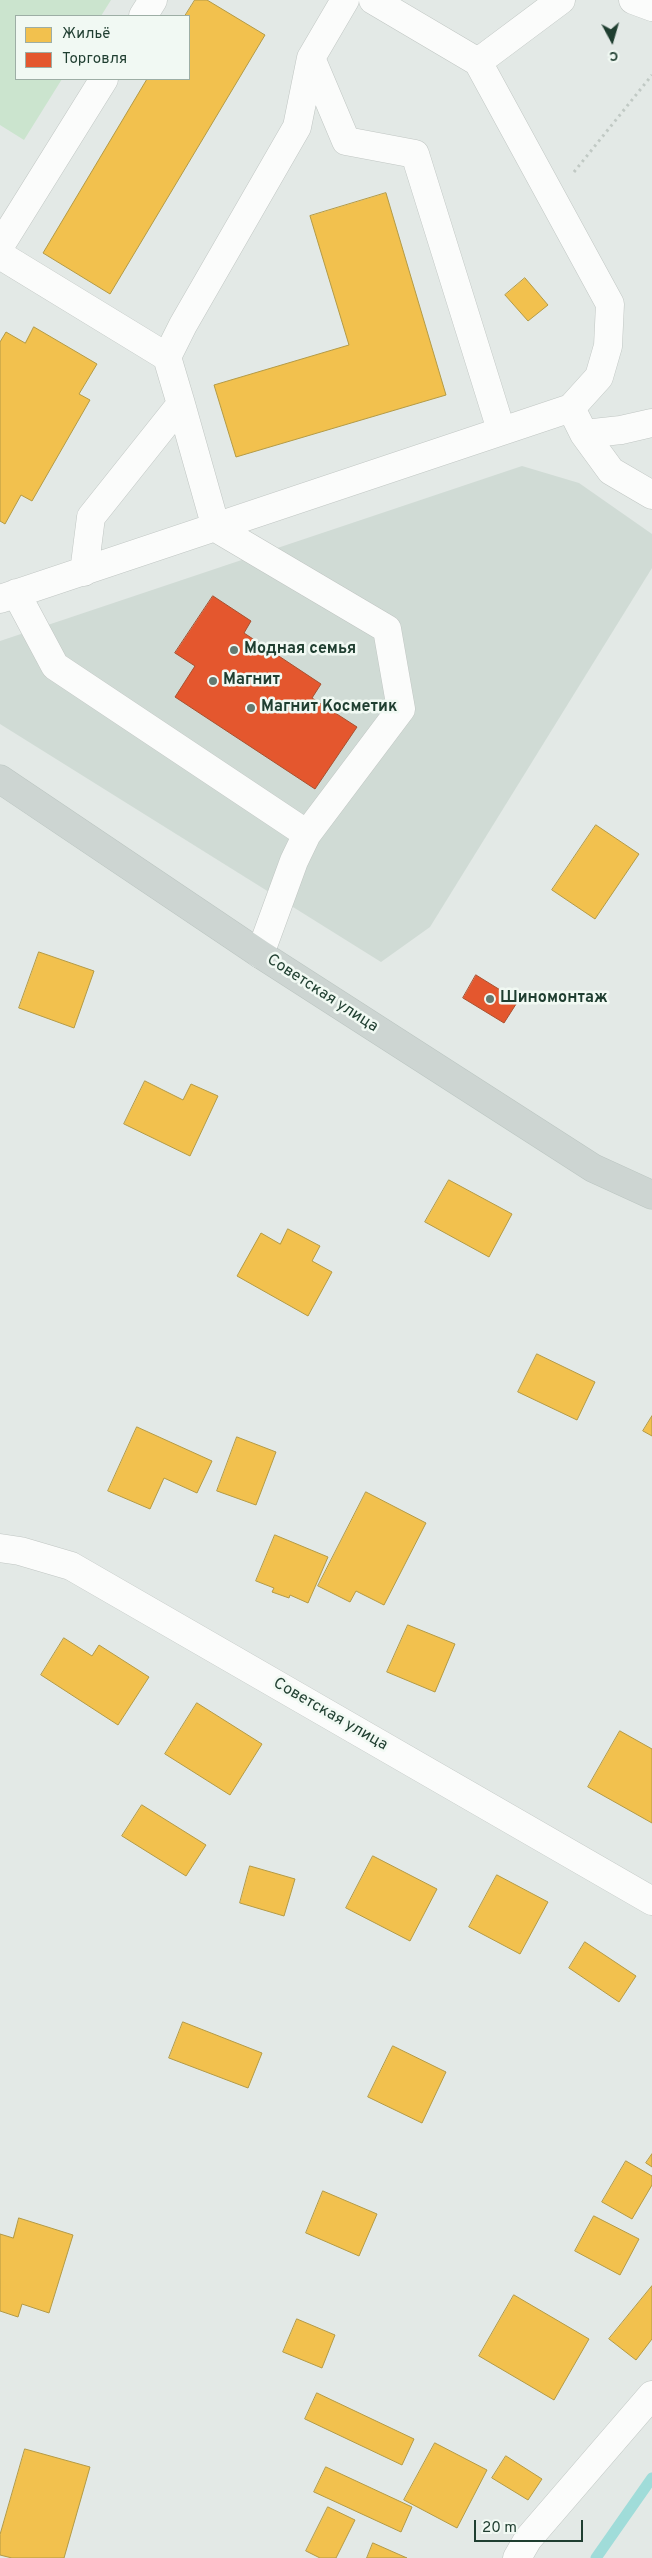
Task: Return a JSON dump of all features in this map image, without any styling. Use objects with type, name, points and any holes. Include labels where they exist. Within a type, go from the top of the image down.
[{"type":"main road","name":"Советская улица","points":[[0,780],[260,954],[593,1168],[652,1195]]},
{"type":"street","points":[[144,15],[153,0]]},
{"type":"street","points":[[167,357],[183,325],[297,127],[311,58],[345,0]]},
{"type":"street","points":[[308,834],[55,666],[8,596],[571,408],[599,377],[608,346],[610,304],[478,62],[373,0]]},
{"type":"street","points":[[478,62],[561,0]]},
{"type":"street","points":[[633,0],[652,7]]},
{"type":"street","points":[[311,58],[346,142],[416,154],[501,430]]},
{"type":"street","points":[[0,246],[103,80]]},
{"type":"street","points":[[0,255],[167,357],[216,528],[387,629],[401,709],[308,834],[294,861],[260,954]]},
{"type":"street","points":[[84,572],[91,518],[181,404]]},
{"type":"street","points":[[571,408],[584,434],[611,471],[652,495]]},
{"type":"street","points":[[584,434],[621,430],[652,423]]},
{"type":"street","name":"Советская улица","points":[[0,1548],[20,1551],[71,1566],[652,1901]]},
{"type":"street","points":[[517,2558],[528,2539],[652,2395]]},
{"type":"path","points":[[553,197],[652,75]]},
{"type":"shaded area","points":[[522,466],[579,483],[652,534],[652,568],[430,927],[381,962],[0,724],[0,641]]},
{"type":"green space","points":[[0,0],[111,0],[102,15],[15,15],[15,80],[61,80],[24,140],[0,125]]},
{"type":"building: Жильё","points":[[195,0],[207,0],[265,35],[110,294],[43,253],[146,80],[190,80],[190,15],[186,15]]},
{"type":"building: Жильё","points":[[386,193],[446,395],[236,457],[214,385],[349,345],[310,216]]},
{"type":"building: Жильё","points":[[525,278],[548,305],[528,321],[505,295]]},
{"type":"building: Жильё","points":[[34,327],[97,364],[79,394],[90,400],[32,501],[21,495],[5,524],[0,521],[0,342],[6,332],[25,343]]},
{"type":"building: Жильё","points":[[596,825],[639,854],[595,919],[552,890]]},
{"type":"building: Жильё","points":[[39,952],[94,971],[74,1028],[19,1008]]},
{"type":"building: Жильё","points":[[145,1081],[183,1100],[191,1084],[218,1096],[190,1156],[124,1124]]},
{"type":"building: Жильё","points":[[449,1180],[512,1214],[489,1257],[425,1222]]},
{"type":"building: Жильё","points":[[288,1229],[320,1246],[312,1261],[332,1272],[308,1316],[237,1276],[261,1233],[280,1244]]},
{"type":"building: Жильё","points":[[537,1354],[595,1382],[577,1420],[518,1392]]},
{"type":"building: Жильё","points":[[652,1416],[652,1436],[643,1431]]},
{"type":"building: Жильё","points":[[137,1427],[212,1461],[197,1493],[164,1478],[150,1509],[108,1491]]},
{"type":"building: Жильё","points":[[237,1437],[276,1452],[256,1505],[217,1491]]},
{"type":"building: Жильё","points":[[366,1492],[426,1523],[384,1605],[356,1591],[350,1602],[318,1586]]},
{"type":"building: Жильё","points":[[275,1535],[328,1557],[308,1603],[290,1595],[289,1598],[272,1592],[274,1588],[256,1581]]},
{"type":"building: Жильё","points":[[408,1625],[455,1644],[435,1692],[387,1672]]},
{"type":"building: Жильё","points":[[64,1638],[92,1656],[99,1645],[149,1677],[118,1725],[41,1675]]},
{"type":"building: Жильё","points":[[197,1703],[262,1744],[230,1795],[165,1754]]},
{"type":"building: Жильё","points":[[620,1731],[652,1749],[652,1823],[588,1787]]},
{"type":"building: Жильё","points":[[142,1805],[206,1845],[186,1876],[122,1836]]},
{"type":"building: Жильё","points":[[373,1856],[437,1889],[410,1941],[346,1908]]},
{"type":"building: Жильё","points":[[250,1866],[295,1879],[284,1916],[240,1903]]},
{"type":"building: Жильё","points":[[497,1875],[548,1902],[520,1954],[469,1927]]},
{"type":"building: Жильё","points":[[585,1942],[636,1976],[619,2002],[569,1968]]},
{"type":"building: Жильё","points":[[183,2022],[262,2053],[248,2088],[169,2058]]},
{"type":"building: Жильё","points":[[393,2046],[446,2072],[422,2123],[368,2097]]},
{"type":"building: Жильё","points":[[652,2154],[652,2167],[646,2163]]},
{"type":"building: Жильё","points":[[626,2161],[652,2176],[652,2185],[632,2219],[602,2202]]},
{"type":"building: Жильё","points":[[323,2191],[377,2214],[359,2256],[306,2233]]},
{"type":"building: Жильё","points":[[594,2216],[639,2239],[620,2275],[575,2251]]},
{"type":"building: Жильё","points":[[19,2218],[73,2235],[49,2313],[22,2304],[18,2317],[0,2311],[0,2234],[13,2238]]},
{"type":"building: Жильё","points":[[652,2286],[652,2339],[636,2360],[609,2339]]},
{"type":"building: Жильё","points":[[514,2295],[589,2339],[554,2400],[479,2356]]},
{"type":"building: Жильё","points":[[297,2319],[335,2335],[322,2368],[283,2352]]},
{"type":"building: Жильё","points":[[317,2393],[414,2439],[402,2465],[305,2419]]},
{"type":"building: Жильё","points":[[435,2443],[487,2470],[457,2528],[404,2500]]},
{"type":"building: Жильё","points":[[25,2449],[90,2467],[64,2558],[12,2558],[0,2555],[0,2535]]},
{"type":"building: Жильё","points":[[506,2456],[542,2479],[528,2500],[492,2478]]},
{"type":"building: Жильё","points":[[326,2467],[412,2507],[401,2532],[314,2492]]},
{"type":"building: Жильё","points":[[328,2507],[355,2520],[336,2558],[320,2558],[306,2551]]},
{"type":"building: Жильё","points":[[373,2543],[407,2558],[367,2558]]},
{"type":"building: Торговля","points":[[213,596],[251,621],[244,633],[321,684],[312,698],[357,727],[315,789],[175,697],[195,666],[175,653]]},
{"type":"building: Торговля","name":"Шиномонтаж","points":[[476,975],[518,1001],[504,1023],[463,998]]},
{"type":"waterway","points":[[596,2558],[652,2478]]},
{"type":"place","name":"Модная семья","points":[[234,650]]},
{"type":"place","name":"Магнит","points":[[213,681]]},
{"type":"place","name":"Магнит Косметик","points":[[251,708]]},
{"type":"place","name":"Шиномонтаж","points":[[490,999]]}]
